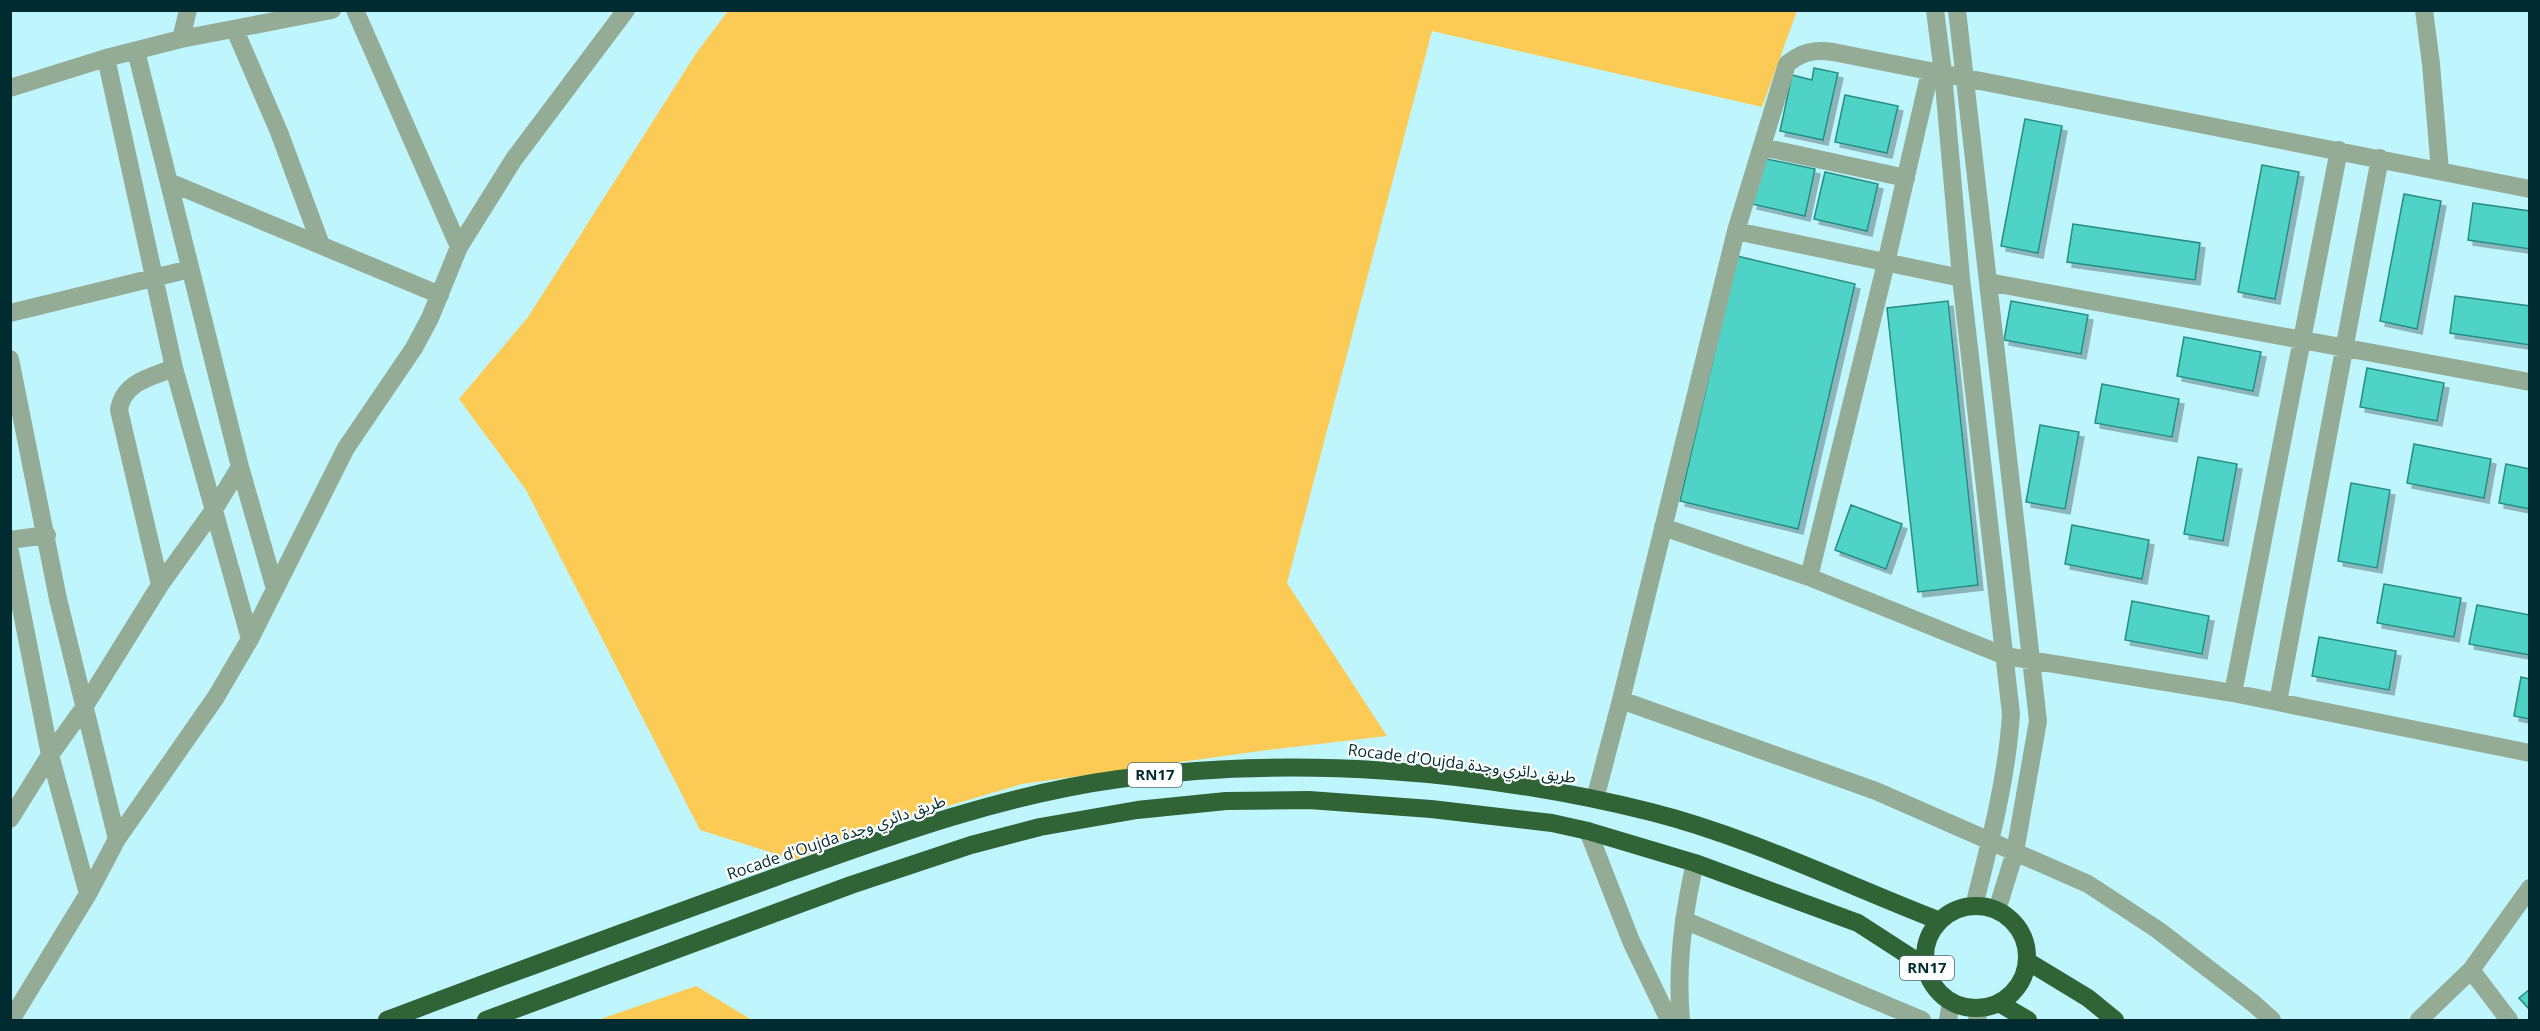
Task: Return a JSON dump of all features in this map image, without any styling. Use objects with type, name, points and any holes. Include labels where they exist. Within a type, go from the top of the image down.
[{"type":"highway","name":"Rocade d'Oujda طريق دائري وجدة","points":[[387,1020],[667,915],[884,838],[1042,793],[1115,779],[1249,768],[1332,768],[1491,783],[1595,799],[1656,813],[1736,839],[1940,921]]},
{"type":"highway","name":"RN17","points":[[486,1020],[840,889],[971,845],[1040,827],[1137,810],[1226,801],[1309,800],[1431,809],[1552,823],[1588,831],[1695,863],[1858,923],[1926,967]]},
{"type":"highway","points":[[1940,921],[1955,910],[1974,906],[1997,910],[2010,919],[2020,931],[2026,945],[2027,961],[2019,986],[1999,1003],[2028,1020]]},
{"type":"highway","name":"RN17","points":[[1940,921],[1927,942],[1926,967],[1931,981],[1951,1002],[1970,1008],[1978,1014],[1999,1003]]},
{"type":"highway","points":[[2027,961],[2088,998],[2115,1020]]},
{"type":"street","points":[[181,39],[188,10]]},
{"type":"street","points":[[10,88],[106,58],[181,39],[332,10]]},
{"type":"street","points":[[355,10],[459,247]]},
{"type":"street","points":[[11,1020],[88,894],[117,839],[216,698],[250,639],[346,448],[414,348],[440,295],[459,247],[514,159],[626,10]]},
{"type":"street","points":[[1935,10],[1936,73],[2010,699],[2010,734],[1990,842],[1974,906]]},
{"type":"street","points":[[1957,10],[2032,662],[2037,727],[2015,852],[1997,910]]},
{"type":"street","points":[[2424,10],[2440,171]]},
{"type":"street","points":[[235,30],[279,132],[321,244]]},
{"type":"street","points":[[136,51],[240,467],[275,589]]},
{"type":"street","points":[[1595,799],[1736,231],[1787,64],[1800,54],[1809,51],[1833,52],[1936,73],[1965,76],[2529,189]]},
{"type":"street","points":[[106,58],[174,368],[250,639]]},
{"type":"street","points":[[1809,577],[1906,178],[1936,73]]},
{"type":"street","points":[[1762,147],[1906,178]]},
{"type":"street","points":[[2233,693],[2339,150]]},
{"type":"street","points":[[2278,702],[2380,158]]},
{"type":"street","points":[[169,182],[440,295]]},
{"type":"street","points":[[1736,231],[1961,278]]},
{"type":"street","points":[[10,313],[153,280],[190,269]]},
{"type":"street","points":[[1988,282],[2346,346],[2529,382]]},
{"type":"street","points":[[10,359],[58,599],[83,710],[117,839]]},
{"type":"street","points":[[160,585],[119,410],[125,392],[139,382],[174,368]]},
{"type":"street","points":[[10,819],[50,755],[83,710],[160,585],[213,511],[240,467]]},
{"type":"street","points":[[1663,527],[1809,577],[2005,656],[2233,693],[2529,753]]},
{"type":"street","points":[[10,540],[47,535]]},
{"type":"street","points":[[10,552],[50,755],[88,894]]},
{"type":"street","points":[[1621,700],[1876,791],[2088,884],[2158,930],[2272,1020]]},
{"type":"street","points":[[1588,831],[1631,941],[1669,1020]]},
{"type":"street","points":[[1681,1020],[1680,957],[1684,920],[1695,863]]},
{"type":"street","points":[[2419,1020],[2471,970],[2529,888]]},
{"type":"street","points":[[1684,920],[1922,1020]]},
{"type":"street","points":[[2471,970],[2509,1020]]},
{"type":"street","points":[[1948,1020],[1951,1002]]},
{"type":"shaded area","points":[[728,11],[1797,11],[1762,107],[1432,31],[1287,583],[1387,736],[1022,784],[864,831],[795,860],[700,830],[526,490],[459,399],[528,317],[697,52]]},
{"type":"shaded area","points":[[696,986],[752,1020],[598,1020]]},
{"type":"building","points":[[1814,68],[1838,73],[1823,140],[1780,131],[1792,75],[1812,80]]},
{"type":"building","points":[[1845,95],[1898,106],[1887,153],[1835,142]]},
{"type":"building","points":[[2025,119],[2062,126],[2038,253],[2001,246]]},
{"type":"building","points":[[1762,158],[1815,169],[1805,216],[1752,204]]},
{"type":"building","points":[[2262,165],[2299,172],[2275,299],[2238,292]]},
{"type":"building","points":[[1825,172],[1878,184],[1867,231],[1814,219]]},
{"type":"building","points":[[2404,194],[2441,201],[2417,329],[2380,321]]},
{"type":"building","points":[[2473,203],[2530,211],[2530,249],[2468,240]]},
{"type":"building","points":[[2073,224],[2200,243],[2195,280],[2067,262]]},
{"type":"building","points":[[1737,256],[1855,284],[1798,529],[1680,501]]},
{"type":"building","points":[[2455,296],[2530,306],[2530,345],[2450,333]]},
{"type":"building","points":[[1948,301],[1978,585],[1918,592],[1887,308]]},
{"type":"building","points":[[2011,301],[2088,315],[2081,354],[2004,340]]},
{"type":"building","points":[[2184,337],[2261,352],[2253,391],[2177,376]]},
{"type":"building","points":[[2367,368],[2444,383],[2437,421],[2360,407]]},
{"type":"building","points":[[2102,384],[2179,399],[2172,437],[2095,423]]},
{"type":"building","points":[[2040,425],[2079,432],[2065,509],[2026,502]]},
{"type":"building","points":[[2414,444],[2491,459],[2484,498],[2407,483]]},
{"type":"building","points":[[2198,457],[2237,464],[2223,541],[2184,534]]},
{"type":"building","points":[[2506,464],[2530,469],[2530,509],[2499,503]]},
{"type":"building","points":[[2351,483],[2390,490],[2377,568],[2338,561]]},
{"type":"building","points":[[1851,505],[1902,524],[1886,569],[1835,550]]},
{"type":"building","points":[[2072,525],[2149,540],[2142,579],[2065,564]]},
{"type":"building","points":[[2384,584],[2461,598],[2454,637],[2377,623]]},
{"type":"building","points":[[2132,601],[2209,616],[2202,654],[2125,640]]},
{"type":"building","points":[[2477,605],[2530,615],[2530,655],[2469,644]]},
{"type":"building","points":[[2319,637],[2396,651],[2389,690],[2312,676]]},
{"type":"building","points":[[2521,677],[2530,679],[2530,719],[2514,716]]},
{"type":"building","points":[[2530,989],[2530,1010],[2519,998]]}]
